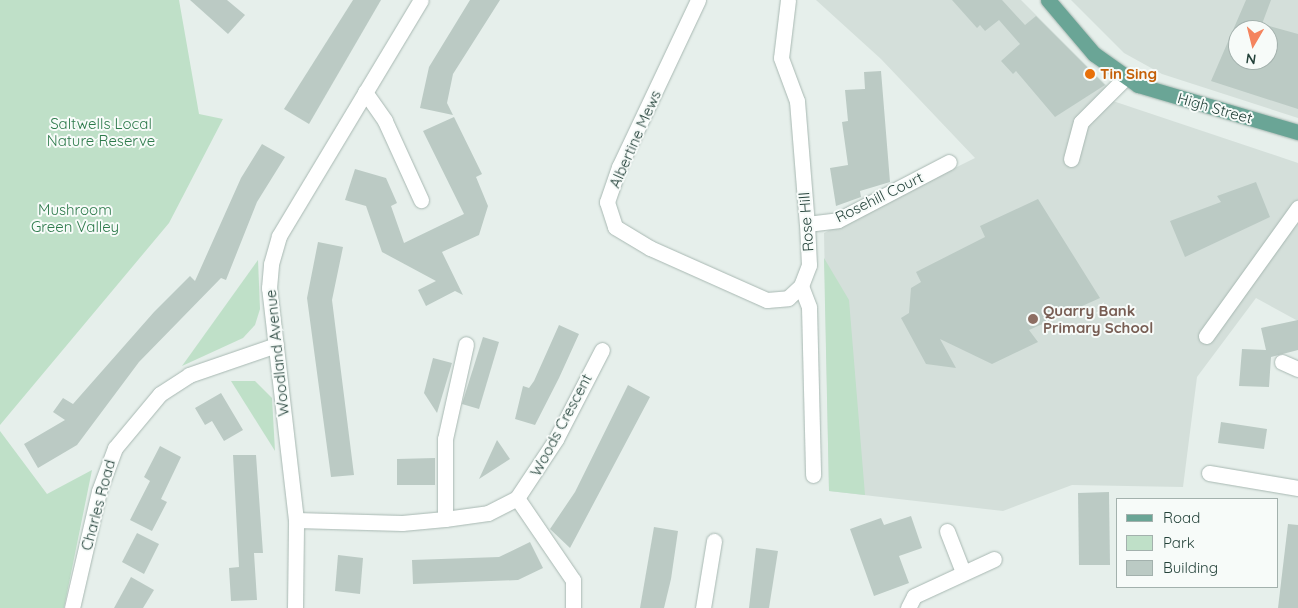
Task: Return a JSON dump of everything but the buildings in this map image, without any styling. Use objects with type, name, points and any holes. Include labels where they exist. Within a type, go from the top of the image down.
[{"type":"main road","name":"High Street","points":[[1048,0],[1094,54],[1125,78],[1298,132]]},
{"type":"street","name":"Woodland Avenue","points":[[295,608],[296,520],[269,288],[279,236],[421,0]]},
{"type":"street","name":"Albertine Mews","points":[[698,0],[619,167],[608,202],[615,227],[767,300],[788,298],[801,286]]},
{"type":"street","name":"Rose Hill","points":[[788,0],[781,58],[797,101],[809,266],[801,286]]},
{"type":"street","points":[[1071,159],[1081,122],[1125,78]]},
{"type":"street","points":[[365,92],[421,200]]},
{"type":"street","name":"Rosehill Court","points":[[807,224],[838,220],[949,162]]},
{"type":"street","points":[[1206,336],[1298,208]]},
{"type":"street","points":[[801,286],[809,307],[813,475]]},
{"type":"street","points":[[446,519],[445,439],[466,344]]},
{"type":"street","name":"Charles Road","points":[[72,608],[99,492],[115,448],[160,394],[189,375],[276,345]]},
{"type":"street","name":"Woods Crescent","points":[[296,520],[402,523],[446,519],[488,513],[517,498],[556,439],[602,350]]},
{"type":"street","points":[[1282,362],[1298,370]]},
{"type":"street","points":[[1209,473],[1298,488]]},
{"type":"street","points":[[517,498],[573,580],[573,608]]},
{"type":"street","points":[[946,531],[963,572]]},
{"type":"street","points":[[703,608],[714,541]]},
{"type":"street","points":[[908,608],[914,596],[994,559]]},
{"type":"shaded area","name":"Quarry Bank Primary School","points":[[816,0],[1021,0],[1108,87],[1098,96],[1298,163],[1298,321],[1256,298],[1197,377],[1183,487],[1072,485],[1003,511],[829,491],[824,233],[975,158],[881,59]]},
{"type":"shaded area","points":[[1071,0],[1298,0],[1298,118],[1162,74],[1124,53]]},
{"type":"green space","name":"Saltwells Local Nature Reserve","points":[[0,0],[179,0],[199,114],[223,119],[169,223],[0,425]]},
{"type":"green space","points":[[824,258],[849,300],[865,495],[829,491]]},
{"type":"green space","points":[[258,260],[260,309],[255,325],[243,338],[182,366]]},
{"type":"green space","points":[[231,381],[255,381],[272,398],[275,451]]},
{"type":"green space","points":[[0,431],[47,494],[92,470],[64,608],[0,608]]},
{"type":"place","name":"Tin Sing","points":[[1090,74]]},
{"type":"place","name":"Quarry Bank Primary School","points":[[1033,319]]},
{"type":"park label","name":"Mushroom Green Valley","points":[[75,218]]}]
